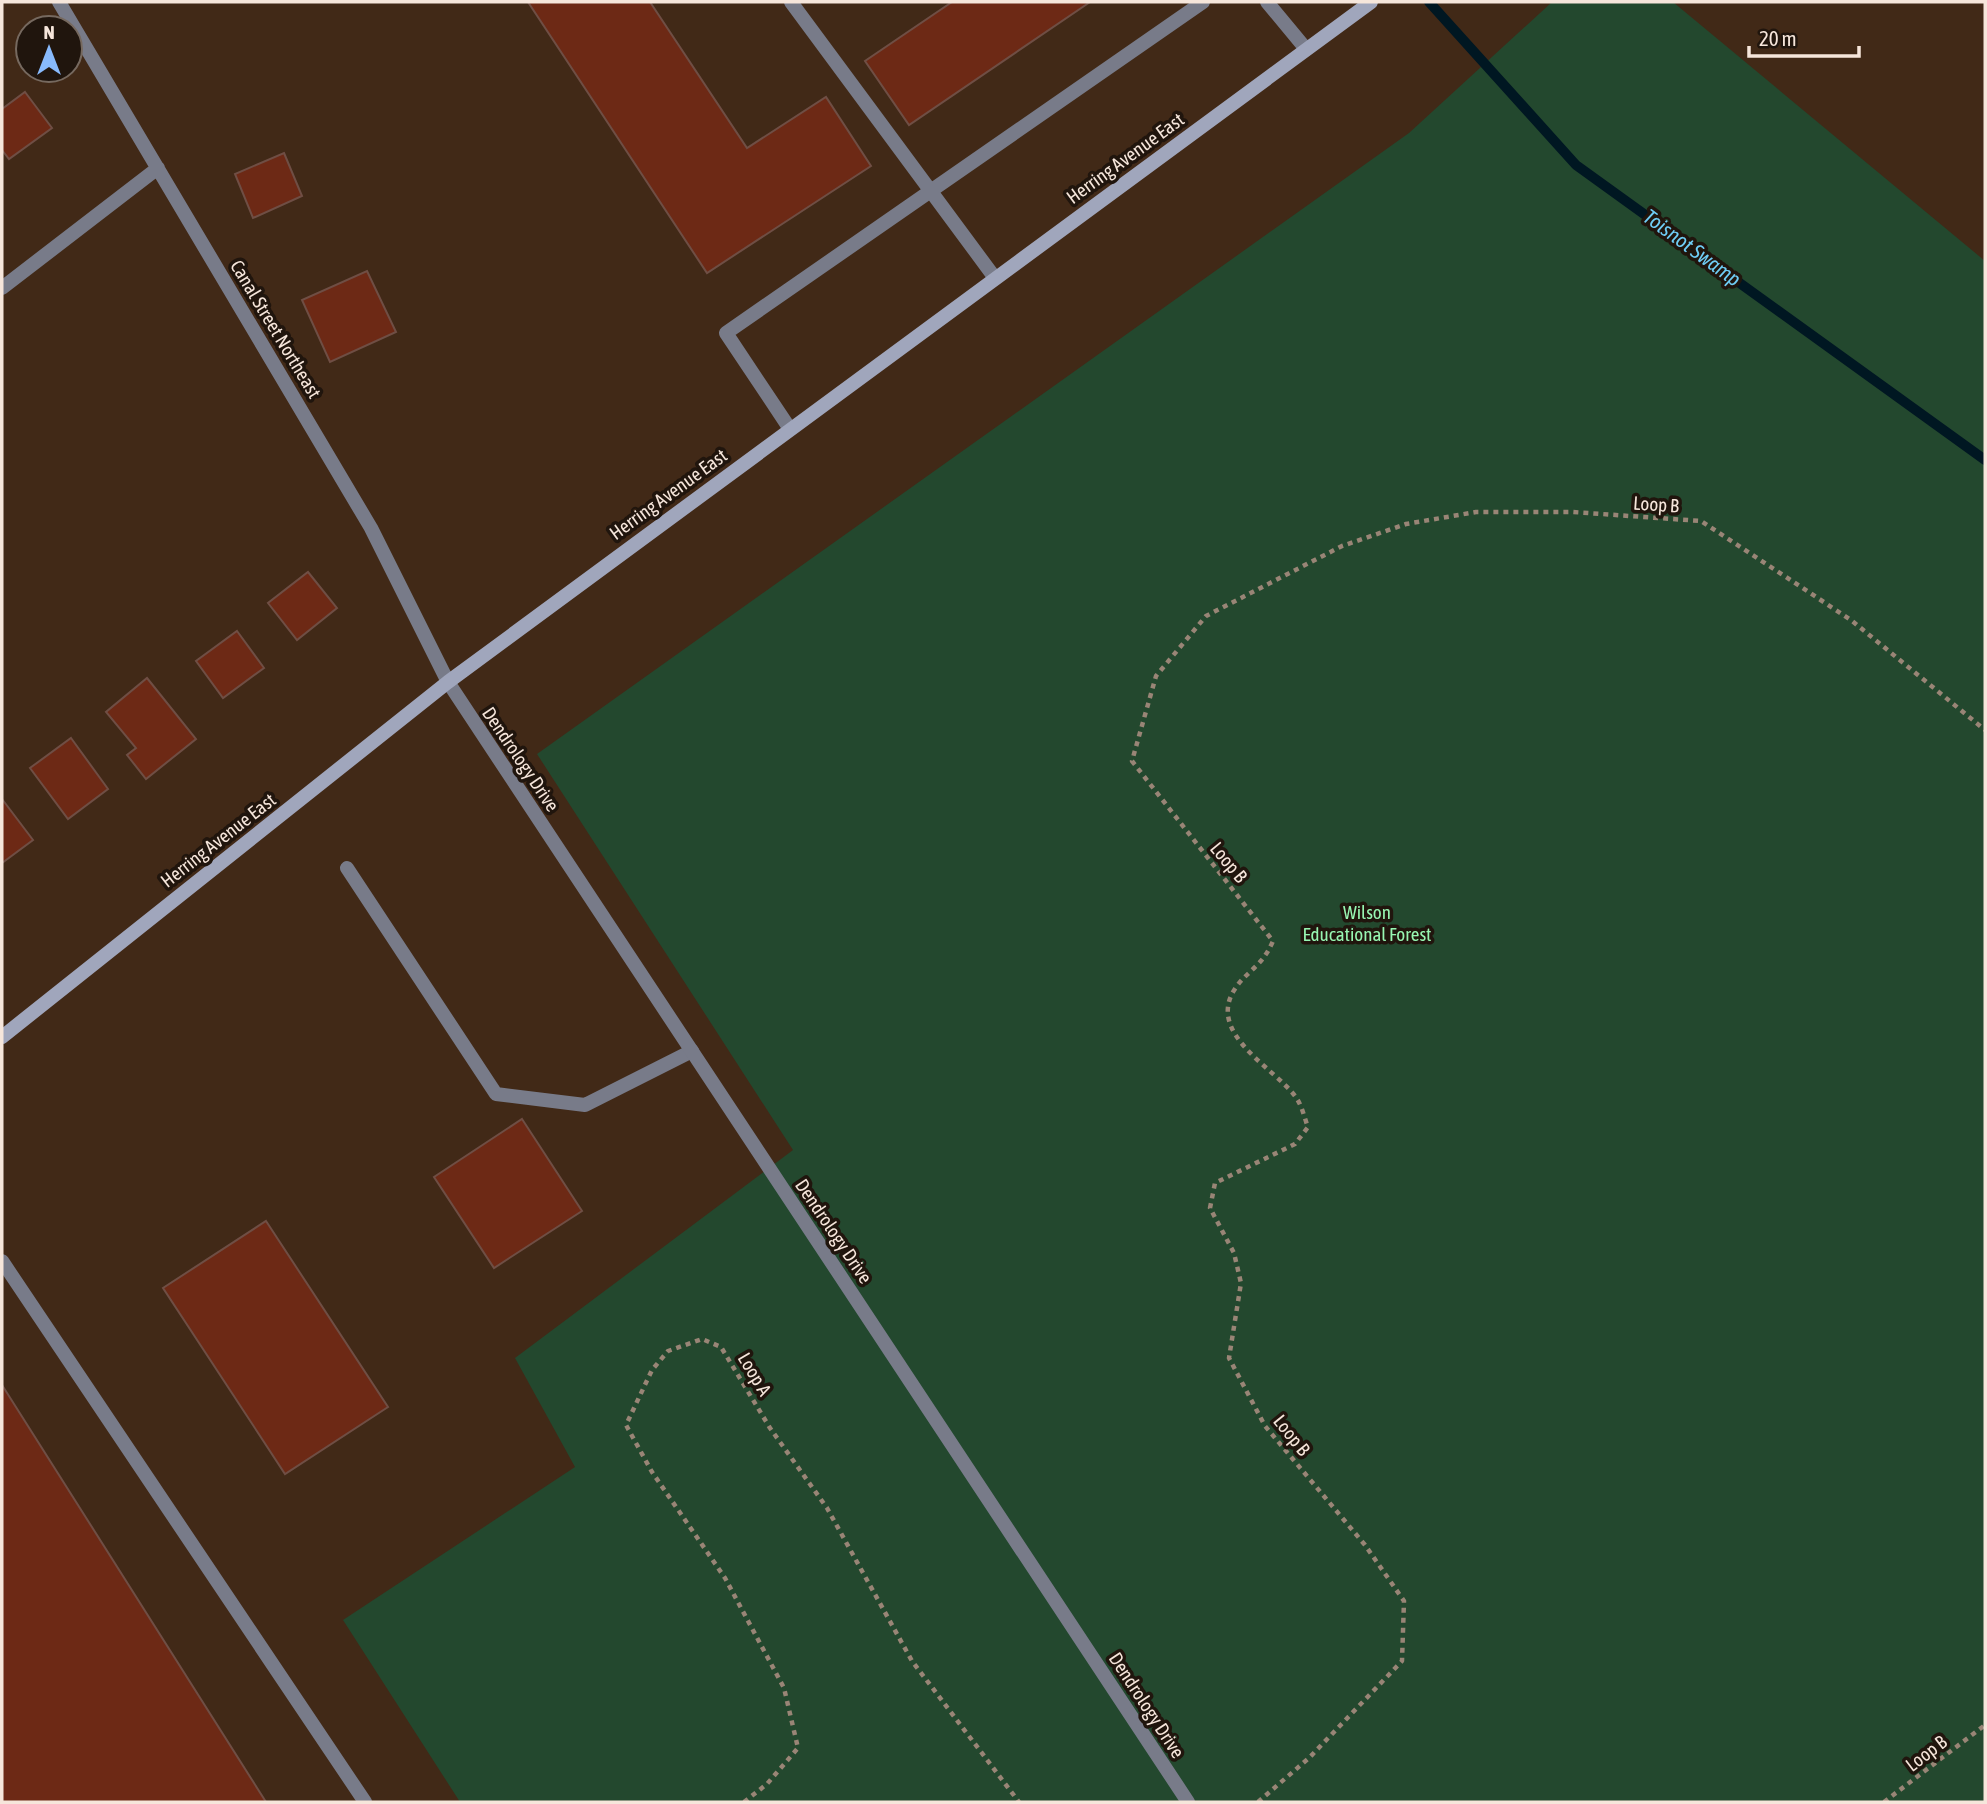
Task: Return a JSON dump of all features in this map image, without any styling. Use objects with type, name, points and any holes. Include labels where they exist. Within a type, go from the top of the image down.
[{"type":"main road","name":"Herring Avenue East","points":[[2,1035],[448,682],[1371,2]]},
{"type":"street","name":"Canal Street Northeast","points":[[59,2],[371,527],[448,682]]},
{"type":"street","points":[[791,2],[995,278]]},
{"type":"street","points":[[790,429],[726,333],[1203,2]]},
{"type":"street","points":[[1267,2],[1306,49]]},
{"type":"street","points":[[2,288],[158,168]]},
{"type":"street","name":"Dendrology Drive","points":[[448,682],[1188,1802]]},
{"type":"street","points":[[347,868],[496,1094],[585,1105],[692,1051]]},
{"type":"street","points":[[2,1261],[365,1802]]},
{"type":"path","name":"Loop B","points":[[1258,1802],[1309,1758],[1402,1661],[1404,1601],[1365,1545],[1265,1426],[1228,1358],[1241,1283],[1234,1253],[1210,1208],[1215,1183],[1295,1144],[1308,1127],[1298,1099],[1276,1074],[1238,1044],[1228,1019],[1233,993],[1265,960],[1273,941],[1132,761],[1156,676],[1206,616],[1342,546],[1406,524],[1476,512],[1573,512],[1701,522],[1851,621],[1985,730]]},
{"type":"path","name":"Loop A","points":[[744,1802],[767,1784],[798,1748],[784,1688],[725,1578],[652,1472],[626,1425],[652,1370],[668,1351],[702,1339],[721,1347],[770,1427],[827,1508],[912,1661],[1018,1802]]},
{"type":"path","name":"Loop B","points":[[1884,1802],[1985,1725]]},
{"type":"green space","name":"Wilson Educational Forest","points":[[1552,2],[1673,2],[1985,261],[1985,1802],[460,1802],[343,1620],[575,1467],[515,1358],[793,1150],[537,754],[1409,133]]},
{"type":"building","points":[[528,2],[650,2],[747,148],[826,97],[871,166],[707,273]]},
{"type":"building","points":[[952,2],[1090,2],[909,125],[865,61]]},
{"type":"building","points":[[25,92],[52,128],[9,159],[2,150],[2,109]]},
{"type":"building","points":[[284,153],[302,196],[253,218],[235,174]]},
{"type":"building","points":[[367,271],[396,332],[330,362],[302,300]]},
{"type":"building","points":[[308,572],[337,608],[297,640],[268,603]]},
{"type":"building","points":[[237,631],[264,668],[223,698],[196,661]]},
{"type":"building","points":[[147,678],[196,739],[146,779],[127,755],[136,748],[106,712]]},
{"type":"building","points":[[71,738],[108,789],[68,819],[30,768]]},
{"type":"building","points":[[2,799],[33,840],[2,863]]},
{"type":"building","points":[[522,1119],[582,1211],[494,1268],[434,1177]]},
{"type":"building","points":[[266,1221],[388,1407],[285,1474],[163,1288]]},
{"type":"building","points":[[2,1385],[266,1802],[2,1802]]},
{"type":"waterway","name":"Toisnot Swamp","points":[[1429,2],[1576,165],[1985,460]]}]
